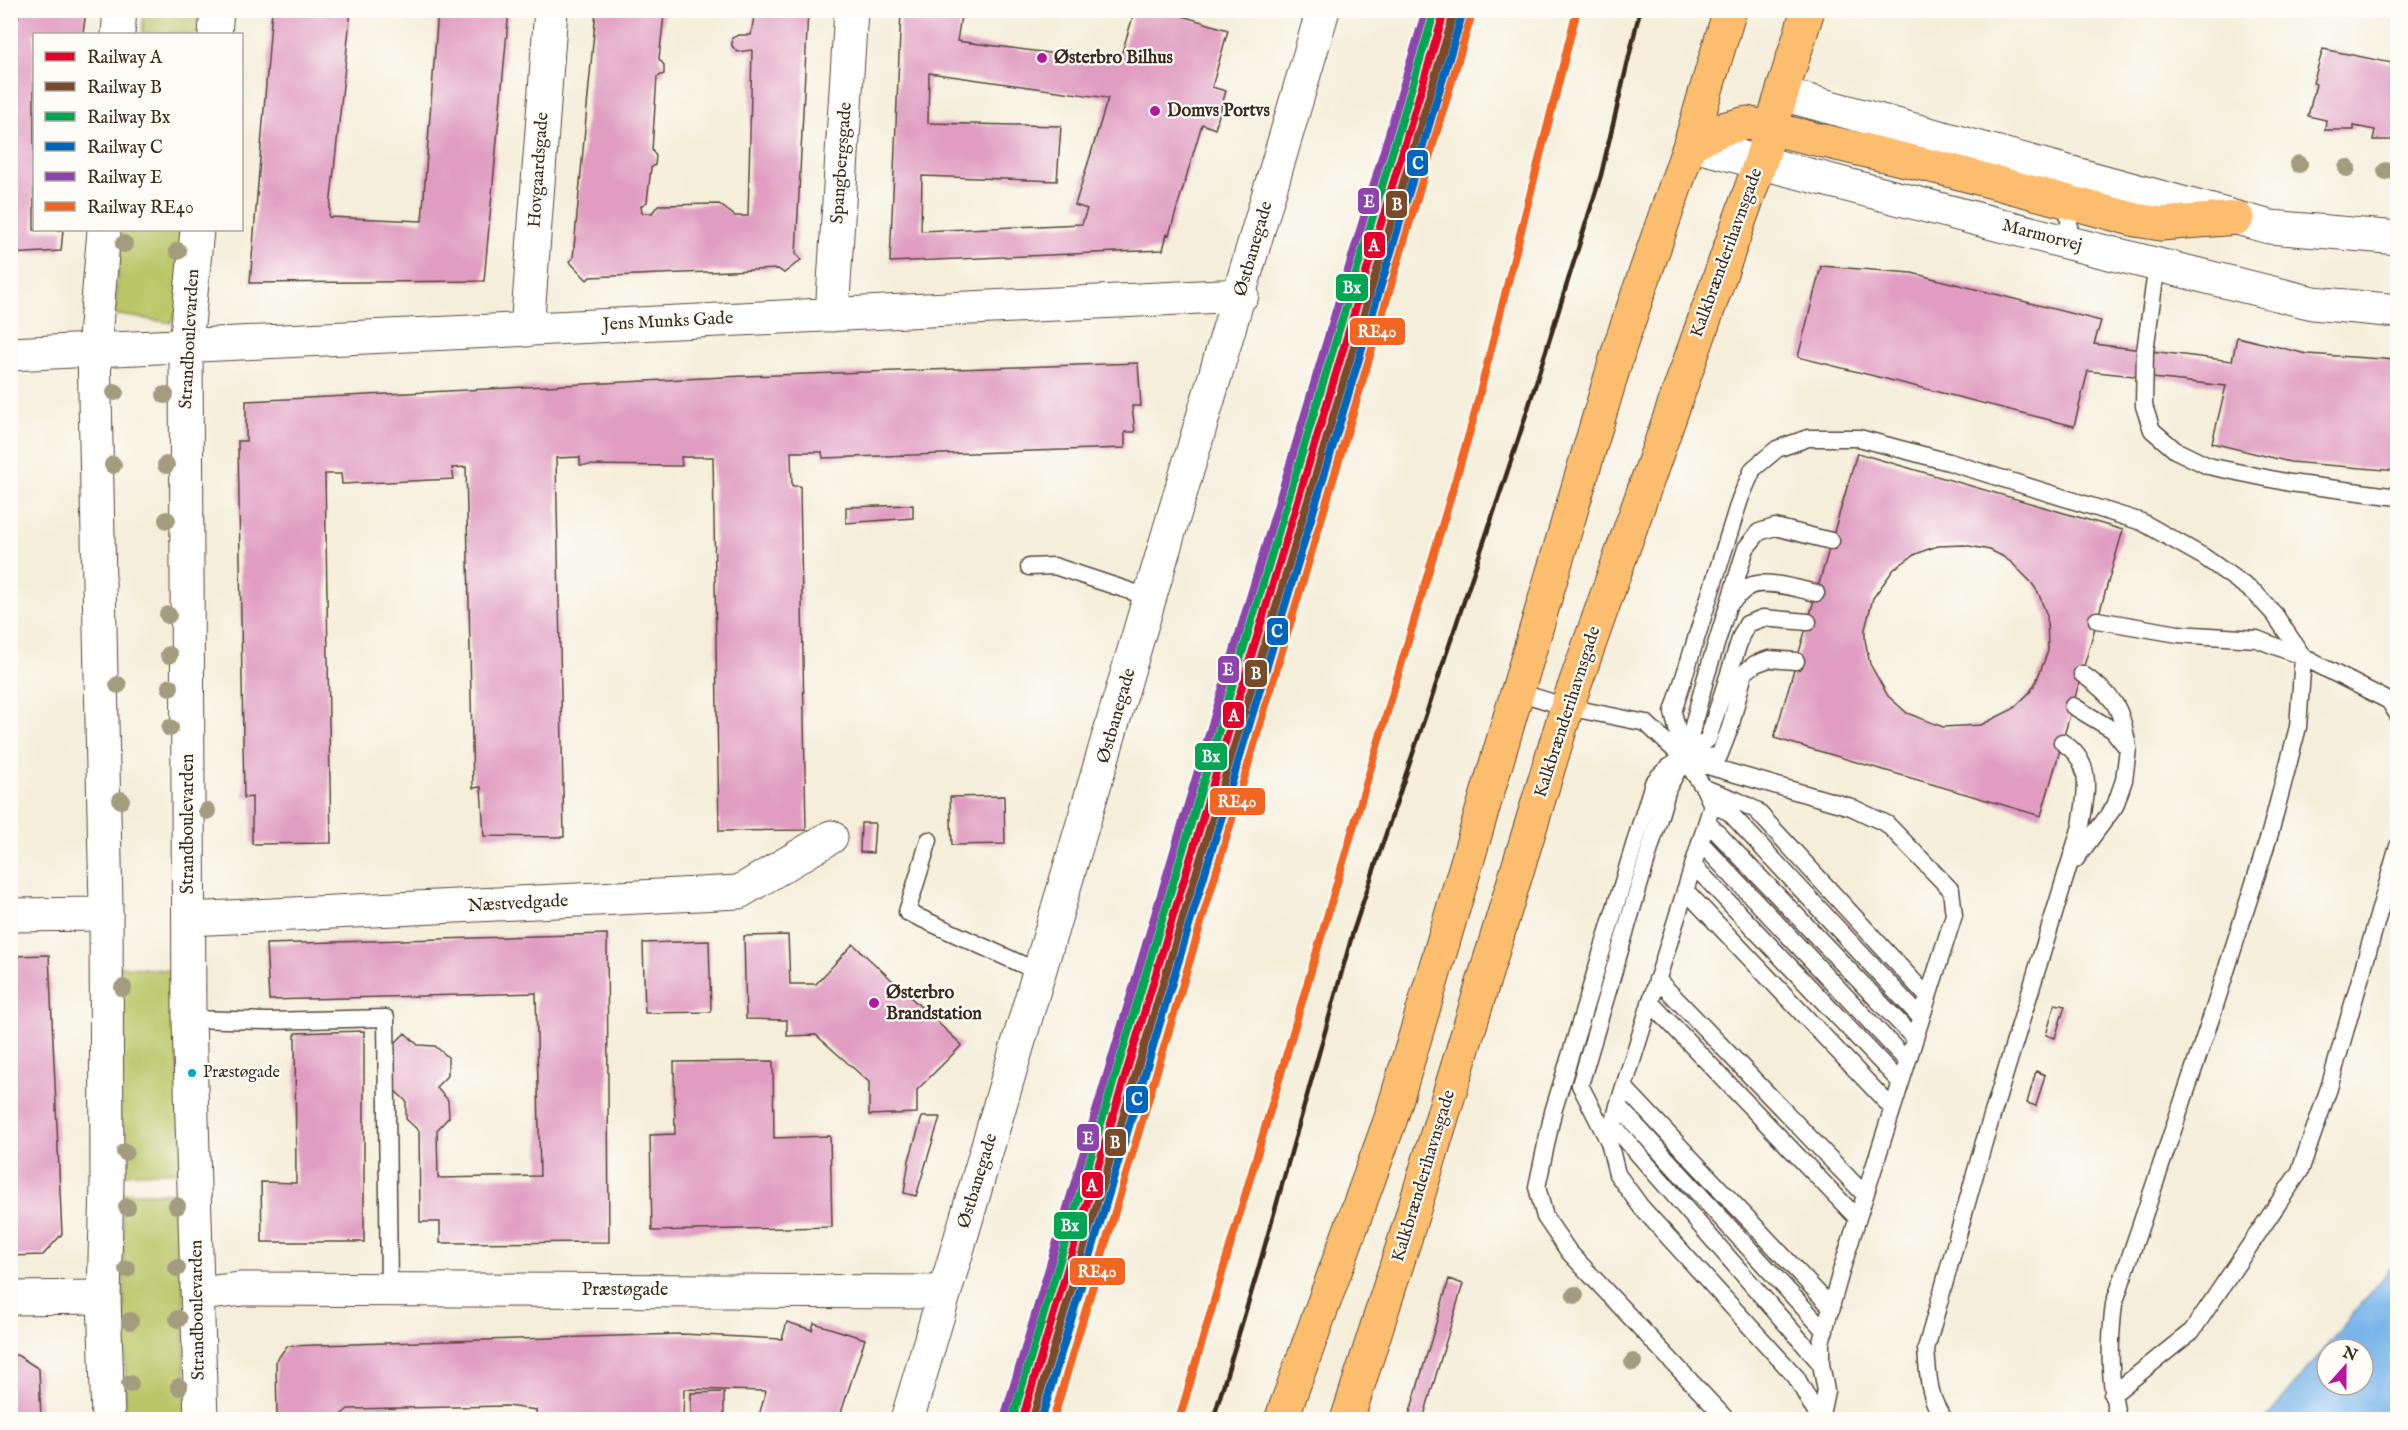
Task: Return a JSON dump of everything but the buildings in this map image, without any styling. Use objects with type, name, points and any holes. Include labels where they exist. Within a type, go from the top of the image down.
[{"type":"main road","points":[[1281,1419],[1391,1118],[1620,346],[1690,144],[1730,10]]},
{"type":"main road","name":"Kalkbrænderihavnsgade","points":[[1347,1419],[1405,1239],[1567,707],[1760,162],[1808,10]]},
{"type":"main road","points":[[1690,144],[1722,129],[1747,123],[1952,156],[2069,187],[2136,220],[2161,224],[2237,218]]},
{"type":"street","points":[[118,33],[120,10]]},
{"type":"street","points":[[215,33],[217,10]]},
{"type":"street","name":"Hovgaardsgade","points":[[527,330],[552,10]]},
{"type":"street","name":"Spangbergsgade","points":[[832,315],[851,10]]},
{"type":"street","name":"Østbanegade","points":[[907,1419],[1242,295],[1323,10]]},
{"type":"street","points":[[1782,94],[1952,156]]},
{"type":"street","name":"Marmorvej","points":[[1690,144],[2069,243],[2313,303],[2397,311]]},
{"type":"street","points":[[2237,218],[2270,227],[2397,238]]},
{"type":"street","points":[[104,231],[94,350],[106,914],[107,1172],[104,1298],[108,1419]]},
{"type":"street","name":"Strandboulevarden","points":[[197,231],[186,346],[189,1019],[201,1419]]},
{"type":"street","name":"Jens Munks Gade","points":[[10,354],[1242,295]]},
{"type":"street","name":"Næstvedgade","points":[[189,919],[739,892],[831,837]]},
{"type":"street","points":[[10,915],[106,914]]},
{"type":"street","name":"Præstøgade","points":[[199,1294],[242,1289],[945,1292]]},
{"type":"street","points":[[10,1298],[104,1298]]},
{"type":"lane","points":[[1948,211],[1952,156]]},
{"type":"lane","points":[[2069,187],[2069,243]]},
{"type":"lane","points":[[2157,264],[2145,351],[2144,406],[2152,430],[2175,450],[2208,466],[2290,483],[2397,497]]},
{"type":"lane","points":[[1684,759],[1673,712],[1740,499],[1753,469],[1777,449],[1808,438],[1859,438],[2013,481],[2142,522],[2204,557],[2255,593],[2275,615],[2303,657],[2298,727],[2270,833],[2212,1015],[2114,1304],[2109,1347],[2112,1395],[2118,1419]]},
{"type":"lane","points":[[1820,1419],[1796,1377],[1641,1207],[1617,1174],[1609,1142],[1580,1085],[1668,788],[1684,759],[1746,548],[1759,532],[1775,527],[1831,541]]},
{"type":"lane","points":[[1029,567],[1054,566],[1151,598]]},
{"type":"lane","points":[[1729,604],[1750,586],[1757,585],[1777,585],[1816,593]]},
{"type":"lane","points":[[1684,759],[1708,739],[1741,636],[1747,624],[1763,618],[1808,622]]},
{"type":"lane","points":[[2097,620],[2178,634],[2257,639],[2303,657],[2389,701],[2397,715]]},
{"type":"lane","points":[[1727,1419],[1569,1252],[1545,1217],[1538,1187],[1553,1112],[1653,783],[1666,766],[1684,759],[1719,756],[1730,728],[1744,673],[1755,664],[1769,658],[1796,661]]},
{"type":"lane","points":[[2065,874],[2115,806],[2124,780],[2128,749],[2123,718],[2114,700],[2082,674]]},
{"type":"lane","points":[[1518,692],[1567,707],[1646,723],[1684,759],[1704,788],[1712,805],[1612,1124],[1609,1142]]},
{"type":"lane","points":[[2073,706],[2113,730],[2128,749]]},
{"type":"lane","points":[[1945,1419],[1938,1412],[1929,1382],[1926,1349],[1984,1142],[2081,826],[2086,792],[2084,765],[2076,750],[2062,742]]},
{"type":"lane","points":[[1684,759],[1851,807],[1887,824],[1951,890],[1954,915],[1857,1218],[1821,1342],[1821,1364],[1826,1391],[1820,1419]]},
{"type":"lane","points":[[1704,788],[1756,810],[1928,997]]},
{"type":"lane","points":[[1712,805],[1729,812],[1921,1018]]},
{"type":"lane","points":[[1707,822],[1914,1038]]},
{"type":"lane","points":[[928,840],[907,912],[1041,972]]},
{"type":"lane","points":[[1700,842],[1907,1061]]},
{"type":"lane","points":[[2112,1395],[2192,1330],[2300,1171],[2329,1088],[2397,846]]},
{"type":"lane","points":[[1694,866],[1900,1082]]},
{"type":"lane","points":[[1685,890],[1893,1108]]},
{"type":"lane","points":[[1657,979],[1865,1195]]},
{"type":"lane","points":[[1650,1002],[1857,1218]]},
{"type":"lane","points":[[189,1019],[268,1021],[386,1018],[389,1289]]},
{"type":"lane","points":[[1624,1087],[1832,1308]]},
{"type":"lane","points":[[1618,1106],[1824,1331]]},
{"type":"lane","points":[[1612,1124],[1821,1364]]},
{"type":"green space","points":[[144,11],[205,11],[203,33],[142,33]]},
{"type":"green space","points":[[122,231],[186,231],[179,306],[171,323],[114,314]]},
{"type":"green space","points":[[118,966],[175,971],[182,1171],[119,1174]]},
{"type":"green space","points":[[122,1193],[182,1193],[186,1419],[126,1419]]},
{"type":"water","points":[[2397,1261],[2397,1419],[2266,1419],[2315,1360],[2315,1397],[2375,1397],[2375,1337],[2334,1337]]},
{"type":"railway","points":[[1213,1420],[1258,1270],[1353,932],[1519,437],[1601,175],[1640,10]]},
{"type":"rail line","name":"E","points":[[1005,1415],[1426,10]]},
{"type":"rail line","name":"Bx","points":[[1013,1417],[1435,10]]},
{"type":"rail line","name":"A","points":[[1022,1420],[1445,10]]},
{"type":"rail line","name":"RE40","points":[[1053,1420],[1473,10]]},
{"type":"rail line","name":"RE40","points":[[1179,1420],[1472,424],[1577,10]]},
{"type":"rail line","name":"B","points":[[1032,1420],[1454,13]]},
{"type":"rail line","name":"C","points":[[1041,1420],[1462,15]]},
{"type":"place","name":"Østerbro Bilhus","points":[[1042,58]]},
{"type":"place","name":"Domvs Portvs","points":[[1155,111]]},
{"type":"place","name":"Østerbro Brandstation","points":[[874,1003]]},
{"type":"place","name":"Præstøgade","points":[[192,1073]]}]
